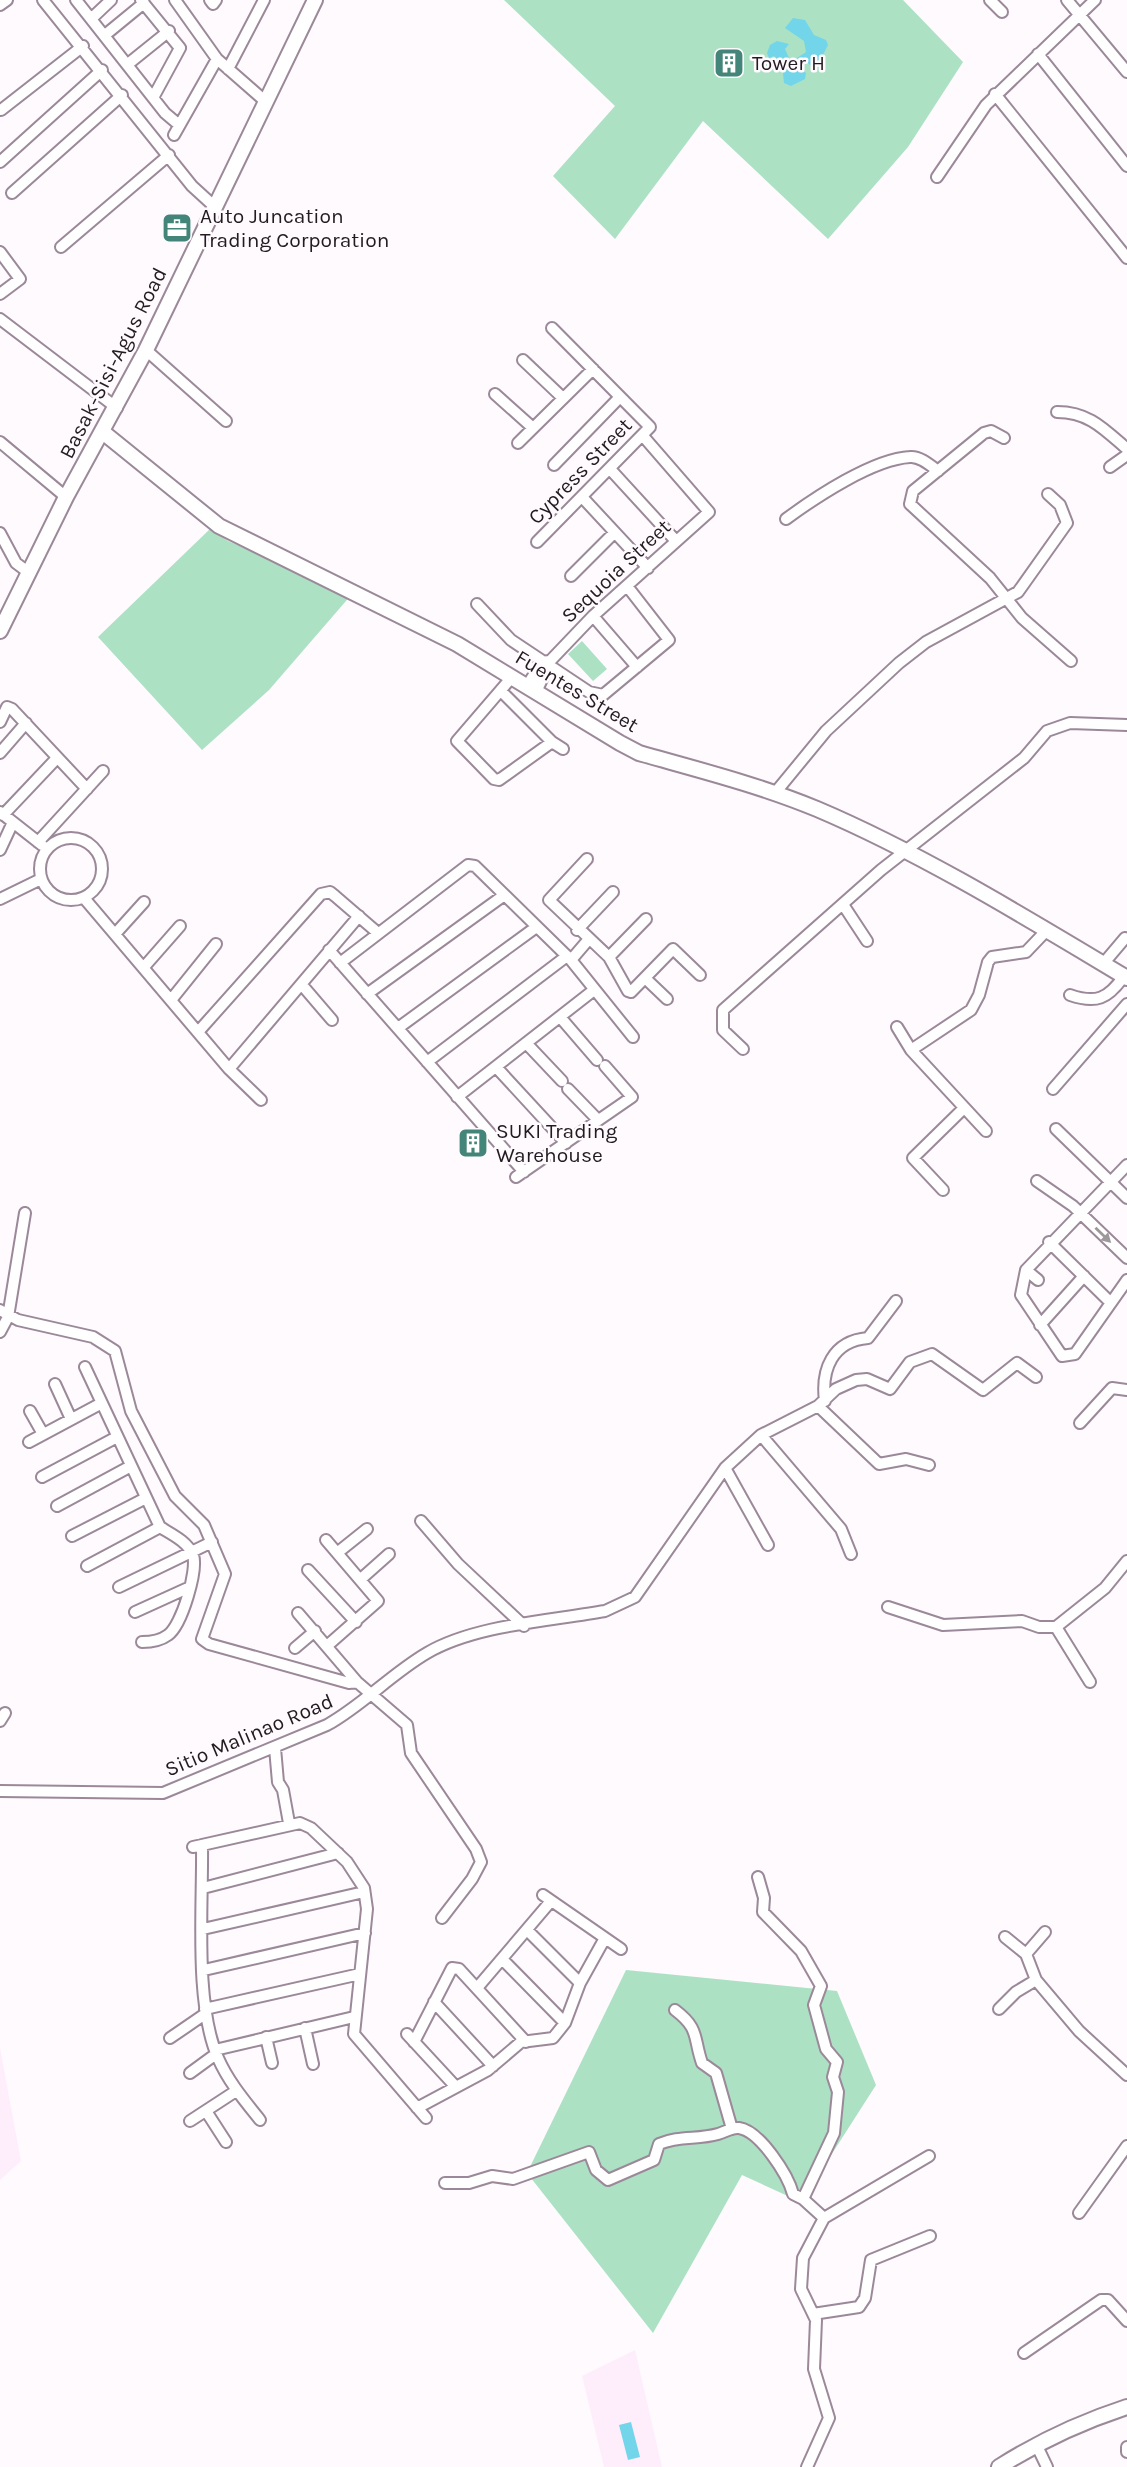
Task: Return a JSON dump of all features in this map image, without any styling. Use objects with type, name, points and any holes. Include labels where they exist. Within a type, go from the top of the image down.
[{"type":"street","points":[[0,5],[7,0]]},
{"type":"street","points":[[43,0],[102,70],[192,186],[215,207]]},
{"type":"street","points":[[76,0],[165,113],[178,124]]},
{"type":"street","points":[[92,19],[111,0]]},
{"type":"street","points":[[175,0],[217,59],[265,101]]},
{"type":"street","points":[[228,69],[264,0]]},
{"type":"street","name":"Basak-Sisi-Agus Road","points":[[0,631],[66,497],[104,433],[146,350],[315,0]]},
{"type":"street","points":[[990,0],[1002,12]]},
{"type":"street","points":[[1068,0],[1127,72]]},
{"type":"street","points":[[937,177],[995,94],[1095,0]]},
{"type":"street","points":[[105,35],[142,2],[169,32],[180,48],[154,96]]},
{"type":"street","points":[[128,64],[169,32]]},
{"type":"street","points":[[1,110],[83,47]]},
{"type":"street","points":[[1038,54],[1127,166]]},
{"type":"street","points":[[174,135],[217,59]]},
{"type":"street","points":[[0,162],[102,70]]},
{"type":"street","points":[[995,94],[1127,258]]},
{"type":"street","points":[[12,193],[122,95]]},
{"type":"street","points":[[61,247],[169,155]]},
{"type":"street","points":[[0,252],[20,279],[0,294]]},
{"type":"street","points":[[0,319],[117,408]]},
{"type":"street","points":[[552,328],[620,397],[646,431]]},
{"type":"street","points":[[146,350],[226,421]]},
{"type":"street","points":[[523,360],[564,398]]},
{"type":"street","points":[[518,443],[593,369]]},
{"type":"street","points":[[495,394],[533,428]]},
{"type":"street","points":[[554,465],[620,397]]},
{"type":"street","points":[[1056,412],[1076,412],[1089,416],[1127,449]]},
{"type":"street","name":"Cypress Street","points":[[537,542],[646,431]]},
{"type":"street","name":"Sequoia Street","points":[[532,689],[548,663],[593,616],[709,512],[646,431]]},
{"type":"street","points":[[1004,438],[991,431],[984,433],[913,491],[911,504],[990,578],[1022,618],[1071,661]]},
{"type":"street","name":"Fuentes Street","points":[[104,433],[219,526],[398,612],[639,753],[775,793],[820,810],[905,852],[1126,977]]},
{"type":"street","points":[[0,442],[66,497]]},
{"type":"street","points":[[1110,467],[1127,455]]},
{"type":"street","points":[[786,519],[819,495],[880,462],[919,458],[938,471]]},
{"type":"street","points":[[610,468],[676,541]]},
{"type":"street","points":[[775,793],[827,731],[899,663],[926,642],[1023,587],[1066,527],[1066,515],[1048,495]]},
{"type":"street","points":[[582,497],[648,568]]},
{"type":"street","points":[[0,533],[16,563],[28,572]]},
{"type":"street","points":[[571,576],[614,533]]},
{"type":"street","points":[[477,604],[511,640],[589,692],[603,695],[669,640],[627,586]]},
{"type":"street","points":[[593,616],[637,667]]},
{"type":"street","points":[[512,677],[502,692],[459,735],[457,741],[460,746],[494,779],[499,780],[552,742]]},
{"type":"street","points":[[502,692],[552,742],[563,749]]},
{"type":"street","points":[[0,722],[4,710],[9,707],[87,789]]},
{"type":"street","points":[[0,753],[26,723]]},
{"type":"street","points":[[743,1049],[723,1030],[723,1010],[771,965],[905,852],[1024,758],[1047,731],[1070,723],[1127,725]]},
{"type":"street","points":[[42,846],[2,813],[57,758]]},
{"type":"street","points":[[42,846],[66,838],[81,839],[93,847],[101,860],[102,875],[96,888],[84,898],[68,901],[58,898],[46,889],[41,879],[40,863],[42,846],[103,772]]},
{"type":"street","points":[[0,850],[13,822]]},
{"type":"street","points":[[586,859],[549,900],[577,930],[609,957],[628,991],[631,992],[673,949],[700,975]]},
{"type":"street","points":[[340,963],[468,865],[480,869],[503,896],[569,958],[633,1037]]},
{"type":"street","points":[[0,885],[4,897],[41,879]]},
{"type":"street","points":[[198,1032],[321,894],[330,892],[378,933]]},
{"type":"street","points":[[577,930],[613,892]]},
{"type":"street","points":[[367,994],[503,896]]},
{"type":"street","points":[[84,898],[229,1069],[261,1100]]},
{"type":"street","points":[[116,933],[144,902]]},
{"type":"street","points":[[844,906],[867,941]]},
{"type":"street","points":[[229,1069],[359,916]]},
{"type":"street","points":[[609,957],[646,919]]},
{"type":"street","points":[[144,967],[180,926]]},
{"type":"street","points":[[398,1028],[536,928]]},
{"type":"street","points":[[911,1050],[971,1010],[992,957],[1026,952],[1046,931]]},
{"type":"street","points":[[1103,964],[1125,938]]},
{"type":"street","points":[[427,1062],[569,958],[589,939]]},
{"type":"street","points":[[171,1000],[216,944]]},
{"type":"street","points":[[329,950],[457,1097],[520,1175],[632,1097],[560,1017]]},
{"type":"street","points":[[1070,995],[1088,1001],[1103,999],[1126,977]]},
{"type":"street","points":[[645,978],[667,999]]},
{"type":"street","points":[[303,985],[332,1020]]},
{"type":"street","points":[[457,1097],[594,990]]},
{"type":"street","points":[[1053,1089],[1127,1004]]},
{"type":"street","points":[[897,1027],[911,1050],[963,1110],[986,1130]]},
{"type":"street","points":[[526,1044],[598,1121]]},
{"type":"street","points":[[496,1067],[566,1143]]},
{"type":"street","points":[[943,1190],[914,1158],[963,1110]]},
{"type":"street","points":[[1056,1129],[1127,1198]]},
{"type":"street","points":[[1127,1165],[1049,1242],[1026,1270],[1020,1286],[1026,1306],[1062,1356],[1070,1356],[1075,1354],[1127,1280]]},
{"type":"street","points":[[1037,1181],[1079,1212],[1127,1258]]},
{"type":"street","points":[[0,1332],[25,1213]]},
{"type":"street","points":[[1049,1242],[1110,1301]]},
{"type":"street","points":[[1026,1270],[1038,1280]]},
{"type":"street","points":[[1040,1325],[1084,1276]]},
{"type":"street","points":[[896,1301],[868,1338],[850,1342],[831,1360],[822,1379],[821,1403],[879,1464],[906,1459],[929,1465]]},
{"type":"street","points":[[4,1314],[93,1337],[115,1351],[131,1412],[175,1496],[204,1525],[225,1574],[202,1639],[209,1644],[349,1683],[357,1682]]},
{"type":"street","name":"Sitio Malinao Road","points":[[0,1791],[163,1793],[275,1748],[351,1712],[409,1665],[447,1643],[469,1635],[604,1611],[625,1604],[635,1597],[725,1468],[761,1434],[821,1403],[836,1389],[856,1380],[867,1379],[890,1389],[910,1362],[932,1354],[983,1390],[1017,1363],[1036,1377]]},
{"type":"street","points":[[85,1367],[100,1404],[160,1527],[183,1541],[192,1552],[196,1568],[170,1634],[156,1642],[142,1642]]},
{"type":"street","points":[[55,1384],[71,1419]]},
{"type":"street","points":[[1080,1423],[1112,1388],[1127,1390]]},
{"type":"street","points":[[29,1441],[100,1404]]},
{"type":"street","points":[[30,1411],[43,1434]]},
{"type":"street","points":[[761,1434],[841,1529],[851,1554]]},
{"type":"street","points":[[42,1477],[117,1437]]},
{"type":"street","points":[[57,1506],[131,1466]]},
{"type":"street","points":[[725,1468],[768,1545]]},
{"type":"street","points":[[72,1536],[146,1498]]},
{"type":"street","points":[[421,1521],[458,1564],[524,1626]]},
{"type":"street","points":[[87,1566],[160,1527]]},
{"type":"street","points":[[337,1553],[367,1529]]},
{"type":"street","points":[[326,1539],[362,1578],[378,1601],[328,1645]]},
{"type":"street","points":[[119,1587],[212,1542]]},
{"type":"street","points":[[362,1578],[389,1554]]},
{"type":"street","points":[[888,1607],[943,1625],[1022,1621],[1039,1627],[1056,1627],[1105,1588],[1127,1560]]},
{"type":"street","points":[[308,1570],[356,1622]]},
{"type":"street","points":[[135,1612],[190,1587]]},
{"type":"street","points":[[298,1613],[357,1682],[407,1725],[411,1753],[476,1849],[481,1862],[472,1879],[442,1918]]},
{"type":"street","points":[[1056,1627],[1090,1682]]},
{"type":"street","points":[[295,1648],[315,1631]]},
{"type":"street","points":[[275,1748],[278,1782],[283,1790],[289,1823]]},
{"type":"street","points":[[260,2120],[236,2091],[216,2052],[205,2012],[203,1888],[198,1846],[289,1823],[300,1823],[311,1828],[347,1862],[365,1892],[365,1933],[354,2034],[426,2118]]},
{"type":"street","points":[[203,1888],[338,1853]]},
{"type":"street","points":[[758,1877],[764,1898],[763,1912],[801,1951],[821,1986],[814,2005],[827,2049],[837,2062],[833,2077],[838,2092],[834,2133],[803,2199]]},
{"type":"street","points":[[203,1929],[365,1892]]},
{"type":"street","points":[[477,1989],[527,1930],[547,1898],[621,1949]]},
{"type":"street","points":[[527,1930],[580,1983]]},
{"type":"street","points":[[204,1969],[365,1933]]},
{"type":"street","points":[[1026,1954],[1045,1933]]},
{"type":"street","points":[[1005,1937],[1026,1954],[1036,1980],[1079,2031],[1127,2074]]},
{"type":"street","points":[[417,2108],[493,2066],[521,2042],[553,2038],[565,2023],[580,1983],[606,1938]]},
{"type":"street","points":[[502,1959],[565,2023]]},
{"type":"street","points":[[456,2087],[410,2038],[452,1968],[459,1969],[526,2042]]},
{"type":"street","points":[[170,2038],[205,2012],[360,1975]]},
{"type":"street","points":[[999,2009],[1016,1992],[1036,1980]]},
{"type":"street","points":[[434,2002],[493,2066]]},
{"type":"street","points":[[675,2010],[691,2022],[697,2033],[702,2063],[716,2073],[732,2129]]},
{"type":"street","points":[[190,2073],[216,2052],[354,2017]]},
{"type":"street","points":[[305,2028],[313,2064]]},
{"type":"street","points":[[266,2038],[272,2063]]},
{"type":"street","points":[[190,2121],[236,2091]]},
{"type":"street","points":[[206,2111],[226,2141]]},
{"type":"street","points":[[445,2183],[469,2183],[492,2176],[513,2179],[589,2152],[596,2170],[608,2180],[654,2160],[659,2144],[677,2136],[718,2134],[732,2129],[749,2131],[761,2142],[781,2166],[793,2194],[803,2199],[824,2218]]},
{"type":"street","points":[[1079,2213],[1127,2146]]},
{"type":"street","points":[[807,2467],[829,2418],[813,2363],[816,2330],[813,2314],[803,2294],[800,2276],[803,2258],[824,2218],[929,2156]]},
{"type":"street","points":[[813,2314],[859,2307],[865,2298],[871,2260],[930,2236]]},
{"type":"street","points":[[1024,2353],[1101,2300],[1108,2300],[1127,2321]]},
{"type":"street","points":[[999,2467],[1036,2444],[1085,2420],[1127,2407]]},
{"type":"street","points":[[1036,2444],[1047,2467]]},
{"type":"shaded area","points":[[0,2048],[21,2161],[0,2180]]},
{"type":"shaded area","points":[[635,2350],[662,2467],[604,2467],[582,2376]]},
{"type":"green space","points":[[504,0],[903,0],[963,62],[908,147],[828,239],[703,121],[615,239],[553,176],[615,106]]},
{"type":"green space","points":[[210,529],[228,541],[352,594],[269,690],[202,750],[98,637]]},
{"type":"green space","points":[[582,641],[607,669],[593,681],[568,654]]},
{"type":"green space","points":[[626,1970],[837,1991],[876,2085],[801,2202],[742,2175],[653,2333],[527,2173]]},
{"type":"water","points":[[793,18],[805,20],[814,35],[826,40],[828,45],[818,65],[811,66],[807,62],[799,68],[806,73],[805,79],[791,86],[784,83],[782,64],[774,56],[769,58],[767,53],[770,45],[777,41],[789,44],[785,49],[789,58],[797,58],[806,52],[804,41],[785,28]]},
{"type":"water","points":[[631,2422],[640,2457],[628,2460],[619,2425]]},
{"type":"place","name":"Tower H","points":[[729,63]]},
{"type":"place","name":"Auto Juncation Trading Corporation","points":[[177,228]]},
{"type":"place","name":"SUKI Trading Warehouse","points":[[473,1143]]}]
